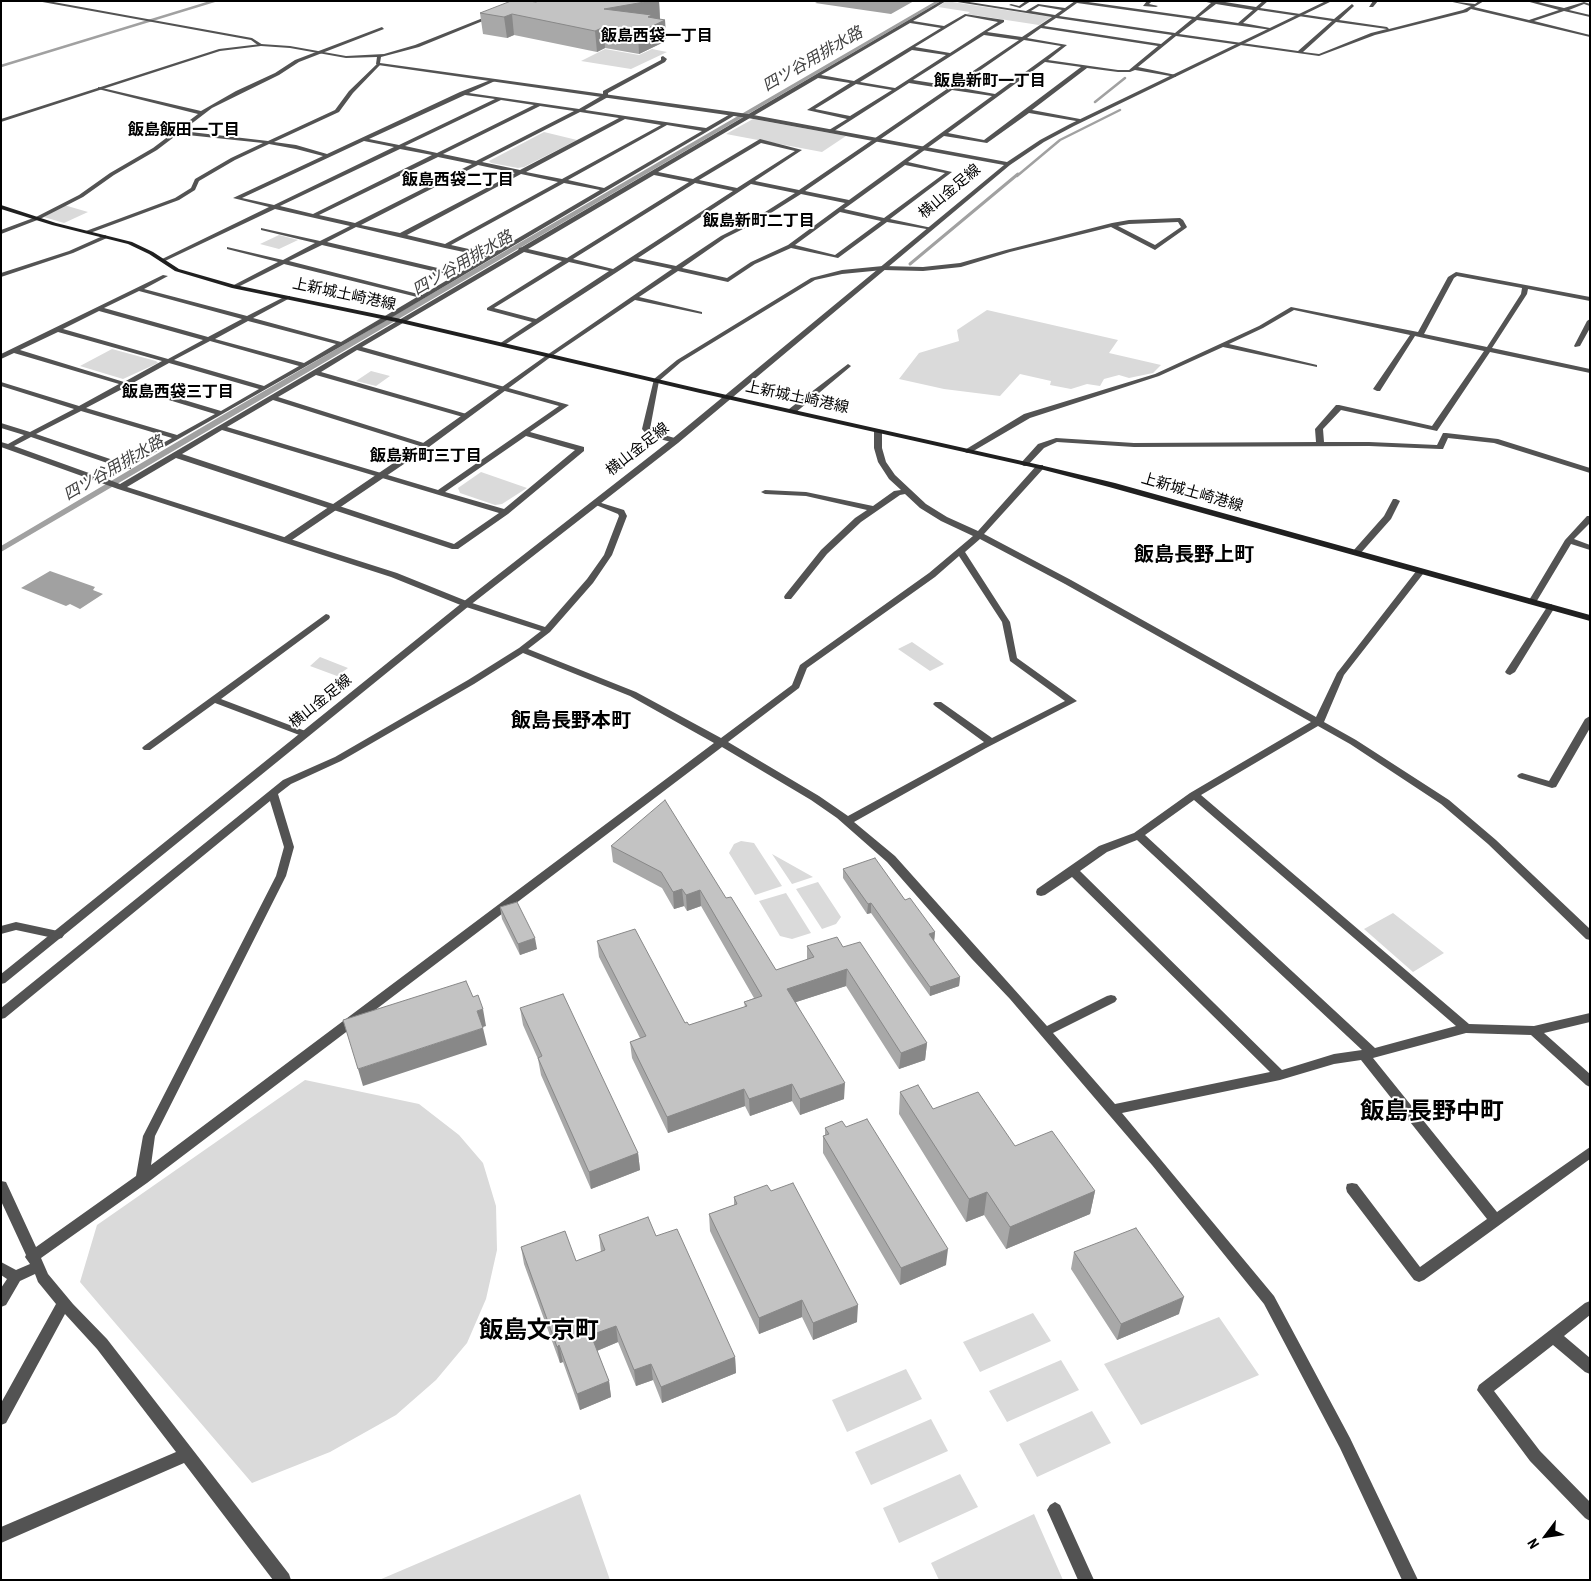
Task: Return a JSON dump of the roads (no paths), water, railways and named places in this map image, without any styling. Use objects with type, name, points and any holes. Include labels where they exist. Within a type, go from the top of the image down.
[{"type":"main road","name":"上新城土崎港線","points":[[1,207],[54,224],[130,243],[186,273],[234,287],[399,321],[1040,467],[1121,487],[1590,618]]},
{"type":"street","points":[[39,1],[252,39],[261,45]]},
{"type":"street","points":[[119,486],[222,428],[399,321],[944,1]]},
{"type":"street","points":[[953,1],[1319,55],[1354,40],[1465,11],[1482,1]]},
{"type":"street","points":[[982,1],[1020,7],[1028,2]]},
{"type":"street","points":[[1020,1],[1028,2]]},
{"type":"street","points":[[1047,1],[1071,6]]},
{"type":"street","points":[[286,540],[426,445],[505,387],[722,237],[753,222],[800,192],[1077,1],[1270,30]]},
{"type":"street","points":[[1150,1],[1145,5],[1163,7]]},
{"type":"street","points":[[1204,1],[1393,29]]},
{"type":"street","points":[[1239,24],[1266,1]]},
{"type":"street","name":"横山金足線","points":[[1,980],[466,604],[675,441],[1008,164],[1052,135],[1330,1]]},
{"type":"street","points":[[1371,6],[1376,1]]},
{"type":"street","points":[[1450,1],[1590,36]]},
{"type":"street","points":[[1528,1],[1590,16]]},
{"type":"street","points":[[1565,1],[1580,5],[1590,5]]},
{"type":"street","points":[[1134,68],[1216,2]]},
{"type":"street","points":[[986,6],[992,3]]},
{"type":"street","points":[[1027,12],[1038,5],[1066,9]]},
{"type":"street","points":[[1299,53],[1352,5]]},
{"type":"street","points":[[1530,22],[1580,5]]},
{"type":"street","points":[[1108,12],[1116,7]]},
{"type":"street","points":[[1172,9],[1182,10]]},
{"type":"street","points":[[1,121],[206,53],[234,47],[261,45],[290,47],[346,57],[378,56],[417,46],[501,12]]},
{"type":"street","points":[[1142,17],[1150,12]]},
{"type":"street","points":[[831,131],[1002,20],[966,15],[810,110],[851,118]]},
{"type":"street","points":[[1093,22],[1101,17]]},
{"type":"street","points":[[910,22],[944,27]]},
{"type":"street","points":[[1128,27],[1135,22]]},
{"type":"street","points":[[1040,27],[1162,45]]},
{"type":"street","points":[[1,232],[38,218],[81,196],[112,174],[155,149],[202,113],[238,92],[318,52],[382,28]]},
{"type":"street","points":[[634,259],[728,280],[753,263],[790,246],[995,95],[1046,61],[1065,45],[982,33]]},
{"type":"street","points":[[910,48],[949,54]]},
{"type":"street","points":[[88,232],[177,200],[193,189],[197,180],[267,142],[338,110],[351,92],[378,64],[378,56]]},
{"type":"street","points":[[606,96],[605,92],[663,61],[665,59],[663,57]]},
{"type":"street","points":[[1046,61],[1118,71],[1134,68],[1174,76]]},
{"type":"street","points":[[378,64],[736,114],[1008,164]]},
{"type":"street","points":[[944,134],[985,142],[1085,67]]},
{"type":"street","points":[[816,76],[895,89]]},
{"type":"street","points":[[492,256],[236,198],[493,80]]},
{"type":"street","points":[[908,81],[995,95]]},
{"type":"street","points":[[100,88],[202,113]]},
{"type":"street","points":[[462,93],[708,130]]},
{"type":"street","points":[[234,287],[606,96]]},
{"type":"street","points":[[163,260],[500,99]]},
{"type":"street","points":[[315,215],[538,105]]},
{"type":"street","points":[[1028,111],[1080,121]]},
{"type":"street","points":[[105,480],[304,365],[388,319],[423,296],[736,114]]},
{"type":"street","points":[[402,235],[623,118]]},
{"type":"street","points":[[445,246],[666,124]]},
{"type":"street","points":[[177,132],[267,142],[325,156]]},
{"type":"street","points":[[362,139],[606,190]]},
{"type":"street","points":[[501,345],[799,150],[760,142],[488,309],[536,321]]},
{"type":"street","points":[[790,246],[836,257],[949,172],[904,163]]},
{"type":"street","points":[[654,173],[738,190]]},
{"type":"street","points":[[751,182],[849,202]]},
{"type":"street","points":[[838,210],[930,229]]},
{"type":"street","points":[[675,441],[651,434],[646,429],[656,380],[679,361],[813,279],[842,272],[882,268],[923,268],[961,265],[1112,225],[1129,222],[1180,220],[1184,227],[1155,248],[1112,225]]},
{"type":"street","points":[[263,229],[320,244],[459,275]]},
{"type":"street","points":[[1,275],[71,252],[105,237]]},
{"type":"street","points":[[510,246],[614,271]]},
{"type":"street","points":[[229,248],[423,296]]},
{"type":"street","points":[[1377,389],[1417,334],[1451,278],[1456,274],[1590,299]]},
{"type":"street","points":[[1,357],[165,276]]},
{"type":"street","points":[[1320,445],[1319,428],[1339,407],[1434,428],[1488,350],[1524,294],[1526,286]]},
{"type":"street","points":[[138,289],[342,344]]},
{"type":"street","points":[[5,445],[124,385],[288,297]]},
{"type":"street","points":[[634,298],[700,313]]},
{"type":"street","points":[[967,451],[1027,416],[1157,375],[1261,327],[1293,308],[1590,371]]},
{"type":"street","points":[[99,309],[304,365]]},
{"type":"street","points":[[1577,346],[1590,321]]},
{"type":"street","points":[[59,330],[264,388]]},
{"type":"street","points":[[1223,345],[1315,366]]},
{"type":"street","points":[[357,348],[505,387],[565,405],[440,492]]},
{"type":"street","points":[[14,351],[221,413]]},
{"type":"street","points":[[792,411],[848,366]]},
{"type":"street","points":[[315,372],[466,415]]},
{"type":"street","points":[[1,384],[178,438]]},
{"type":"street","points":[[272,398],[426,445]]},
{"type":"street","points":[[1,425],[128,467]]},
{"type":"street","points":[[222,428],[505,512]]},
{"type":"street","points":[[878,430],[878,448],[882,462],[892,477],[924,506],[937,515],[1068,582],[1353,742],[1444,802],[1492,842],[1590,936]]},
{"type":"street","points":[[176,455],[455,547],[505,512],[582,449],[524,433]]},
{"type":"street","points":[[1024,464],[1041,446],[1056,440],[1134,445],[1440,447],[1446,435],[1494,441],[1590,472]]},
{"type":"street","points":[[5,445],[119,486],[394,575],[466,604],[547,630]]},
{"type":"street","points":[[1,1301],[15,1277],[142,1179],[796,686],[803,668],[932,575],[979,535],[1040,467]]},
{"type":"street","points":[[788,597],[824,552],[858,520],[897,493],[906,491]]},
{"type":"street","points":[[765,492],[806,494],[874,509]]},
{"type":"street","points":[[1356,554],[1388,517],[1396,501]]},
{"type":"street","points":[[1,1015],[287,782],[338,759],[522,650],[547,630],[590,581],[608,555],[623,516],[621,512],[595,504]]},
{"type":"street","points":[[1532,602],[1569,540],[1590,518]]},
{"type":"street","points":[[1569,540],[1590,548]]},
{"type":"street","points":[[847,821],[1072,701],[1013,659],[1006,622],[960,551]]},
{"type":"street","points":[[1041,892],[1103,849],[1138,835],[1194,795],[1318,722],[1340,675],[1420,572]]},
{"type":"street","points":[[1510,672],[1551,607]]},
{"type":"street","points":[[147,748],[326,617]]},
{"type":"street","points":[[522,650],[633,694],[722,743],[815,798],[847,821],[891,859],[1045,1032],[1156,1161],[1269,1300],[1345,1443],[1410,1580]]},
{"type":"street","points":[[213,699],[305,734]]},
{"type":"street","points":[[938,704],[992,742]]},
{"type":"street","points":[[1522,776],[1552,785],[1590,718]]},
{"type":"street","points":[[142,1179],[149,1136],[281,876],[289,848],[273,794]]},
{"type":"street","points":[[1194,795],[1466,1028]]},
{"type":"street","points":[[1138,835],[1369,1054],[1496,1220]]},
{"type":"street","points":[[1073,871],[1280,1075]]},
{"type":"street","points":[[1,930],[16,926],[58,935]]},
{"type":"street","points":[[1045,1032],[1110,999]]},
{"type":"street","points":[[1112,1110],[1280,1075],[1334,1059],[1369,1054],[1466,1028],[1534,1031],[1590,1017]]},
{"type":"street","points":[[1534,1031],[1590,1082]]},
{"type":"street","points":[[1352,1188],[1419,1276],[1590,1152]]},
{"type":"street","points":[[1,1186],[43,1278],[102,1344],[283,1580]]},
{"type":"street","points":[[1,1268],[15,1277]]},
{"type":"street","points":[[1,1418],[64,1303]]},
{"type":"street","points":[[1590,1307],[1484,1390],[1535,1456],[1590,1513]]},
{"type":"street","points":[[1553,1336],[1590,1367]]},
{"type":"street","points":[[1,1535],[187,1455]]},
{"type":"street","points":[[1055,1510],[1086,1580]]},
{"type":"waterway","points":[[1,66],[214,1]]},
{"type":"waterway","points":[[1095,102],[1125,78]]},
{"type":"waterway","points":[[1017,176],[1060,140],[1120,110]]},
{"type":"waterway","points":[[910,264],[1018,174]]},
{"type":"district","name":"飯島西袋一丁目","points":[[657,37]]},
{"type":"district","name":"飯島新町一丁目","points":[[990,82]]},
{"type":"district","name":"飯島飯田一丁目","points":[[184,131]]},
{"type":"district","name":"飯島西袋二丁目","points":[[458,181]]},
{"type":"district","name":"飯島新町二丁目","points":[[759,222]]},
{"type":"district","name":"飯島西袋三丁目","points":[[178,393]]},
{"type":"district","name":"飯島新町三丁目","points":[[426,457]]},
{"type":"district","name":"飯島長野上町","points":[[1194,556]]},
{"type":"district","name":"飯島長野本町","points":[[571,722]]},
{"type":"district","name":"飯島長野中町","points":[[1432,1113]]},
{"type":"district","name":"飯島文京町","points":[[539,1332]]},
{"type":"water label","name":"四ツ谷用排水路","points":[[813,60]]},
{"type":"water label","name":"四ツ谷用排水路","points":[[463,264]]},
{"type":"water label","name":"四ツ谷用排水路","points":[[114,469]]}]
